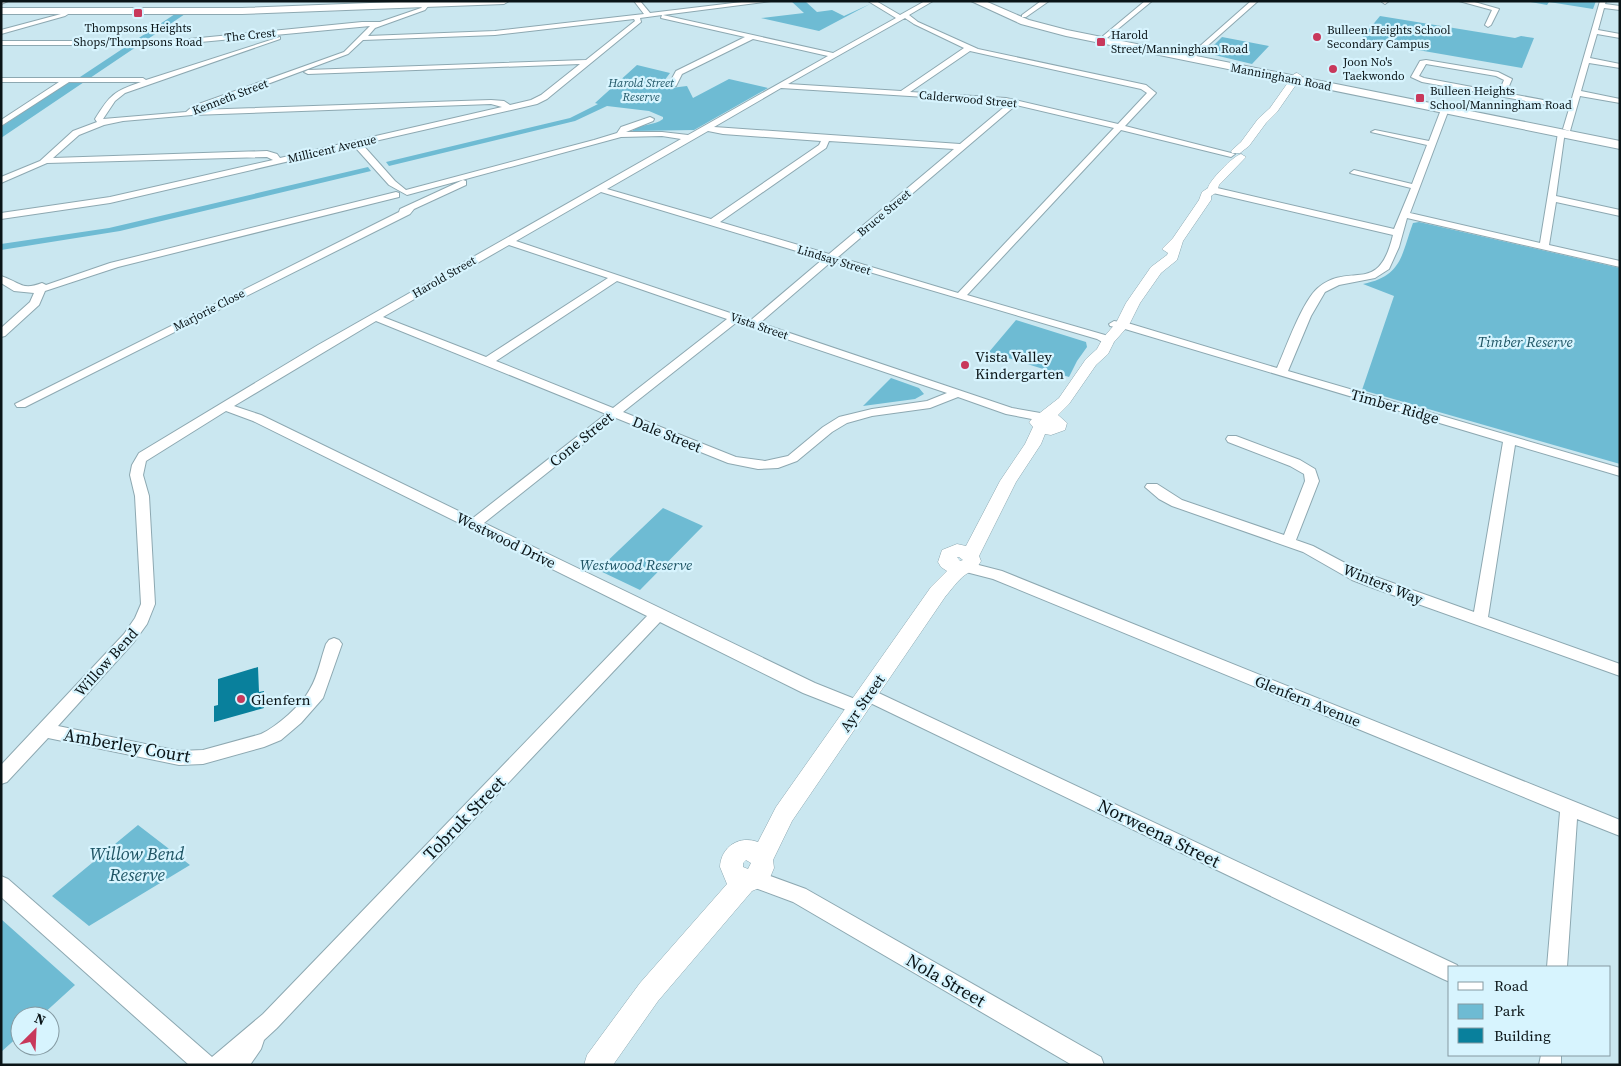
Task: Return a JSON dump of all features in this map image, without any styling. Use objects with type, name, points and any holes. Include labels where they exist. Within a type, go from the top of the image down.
[{"type":"main road","points":[[432,3],[463,1]]},
{"type":"main road","points":[[1,9],[215,11],[504,1]]},
{"type":"main road","name":"Manningham Road","points":[[976,1],[1044,28],[1198,54]]},
{"type":"main road","name":"Manningham Road","points":[[987,1],[1060,28],[1198,54],[1295,78],[1445,109],[1620,140]]},
{"type":"main road","name":"Manningham Road","points":[[1295,78],[1565,131],[1620,145]]},
{"type":"street","points":[[1,2],[6,1]]},
{"type":"street","points":[[637,1],[647,13]]},
{"type":"street","points":[[362,38],[487,34],[636,18],[647,13],[661,14],[768,1]]},
{"type":"street","points":[[871,1],[970,48],[1151,91],[1151,95],[960,297]]},
{"type":"street","name":"Harold Street","points":[[228,404],[375,317],[930,1]]},
{"type":"street","points":[[1024,16],[1046,1]]},
{"type":"street","points":[[1105,37],[1149,1]]},
{"type":"street","points":[[1198,54],[1225,25],[1254,1]]},
{"type":"street","points":[[1462,1],[1496,8],[1488,25]]},
{"type":"street","name":"Kenneth Street","points":[[1,180],[46,161],[76,133],[102,123],[123,119],[188,114],[196,108],[346,53],[378,24],[432,3]]},
{"type":"street","points":[[1544,246],[1565,131],[1578,93],[1602,4],[1620,8]]},
{"type":"street","points":[[1,32],[71,10]]},
{"type":"street","points":[[661,14],[663,17],[671,19],[835,55]]},
{"type":"street","name":"Millicent Avenue","points":[[1,216],[110,200],[540,100],[587,62],[636,18]]},
{"type":"street","name":"The Crest","points":[[1,43],[169,43],[378,24]]},
{"type":"street","points":[[1479,24],[1497,27]]},
{"type":"street","points":[[102,123],[100,118],[116,94],[286,35],[292,31]]},
{"type":"street","points":[[1595,32],[1620,36]]},
{"type":"street","points":[[673,84],[679,73],[751,37]]},
{"type":"street","points":[[903,93],[970,48]]},
{"type":"street","points":[[1587,60],[1620,66]]},
{"type":"street","points":[[294,72],[587,62]]},
{"type":"street","points":[[1501,96],[1508,79],[1501,75],[1428,62],[1423,63],[1415,78],[1501,96],[1573,110]]},
{"type":"street","points":[[1046,423],[1091,362],[1103,351],[1103,339],[1119,325],[1156,270],[1173,257],[1177,241],[1215,191],[1237,154],[1262,121],[1274,110],[1295,78]]},
{"type":"street","points":[[1,80],[154,80]]},
{"type":"street","points":[[2,122],[68,80]]},
{"type":"street","name":"Calderwood Street","points":[[782,86],[1015,102],[1237,154]]},
{"type":"street","points":[[1578,93],[1620,101]]},
{"type":"street","points":[[188,114],[491,102],[501,103],[509,108]]},
{"type":"street","name":"Bruce Street","points":[[752,324],[1015,102]]},
{"type":"street","points":[[1281,373],[1320,290],[1335,283],[1370,276],[1382,269],[1387,262],[1398,233],[1405,225],[1405,215],[1445,109]]},
{"type":"street","points":[[620,135],[624,129],[650,118]]},
{"type":"street","points":[[706,129],[720,134],[739,133],[961,147]]},
{"type":"street","points":[[1375,132],[1432,144]]},
{"type":"street","points":[[4,280],[18,289],[62,284],[114,265],[378,198],[402,195],[426,186],[620,135],[662,134],[689,138]]},
{"type":"street","points":[[712,223],[823,146],[826,138]]},
{"type":"street","points":[[358,143],[402,195]]},
{"type":"street","points":[[46,161],[267,154],[274,156],[278,161]]},
{"type":"street","points":[[1354,173],[1416,187]]},
{"type":"street","name":"Marjorie Close","points":[[21,404],[407,212],[402,195],[463,183]]},
{"type":"street","name":"Lindsay Street","points":[[599,189],[1103,339]]},
{"type":"street","points":[[1215,191],[1398,233]]},
{"type":"street","points":[[1552,198],[1620,213]]},
{"type":"street","points":[[1405,215],[1620,264]]},
{"type":"street","name":"Vista Street","points":[[508,241],[1046,423]]},
{"type":"street","points":[[487,362],[615,278]]},
{"type":"street","points":[[1,334],[35,303],[41,287]]},
{"type":"street","name":"Dale Street","points":[[375,317],[732,460],[748,464],[766,465],[784,462],[797,457],[838,422],[862,415],[928,405],[957,393]]},
{"type":"street","name":"Cone Street","points":[[474,524],[735,318]]},
{"type":"street","name":"Timber Ridge","points":[[1119,325],[1620,472]]},
{"type":"street","name":"Westwood Drive","points":[[228,404],[809,688],[827,700],[860,705]]},
{"type":"street","name":"Willow Bend","points":[[2,777],[129,638],[146,612],[148,594],[142,496],[146,483],[144,466],[148,458],[197,423],[228,404]]},
{"type":"street","name":"Ayr Street","points":[[597,1065],[649,992],[708,923],[750,867],[784,814],[986,524],[1008,481],[1046,423]]},
{"type":"street","points":[[1230,438],[1295,462],[1310,472],[1312,482],[1288,542]]},
{"type":"street","points":[[1480,620],[1510,440]]},
{"type":"street","name":"Winters Way","points":[[1152,486],[1164,496],[1177,503],[1318,554],[1366,580],[1620,670]]},
{"type":"street","name":"Glenfern Avenue","points":[[962,560],[1620,828]]},
{"type":"street","name":"Tobruk Street","points":[[218,1065],[270,1021],[658,614]]},
{"type":"street","name":"Amberley Court","points":[[45,730],[180,758],[202,757],[264,740],[290,723],[316,693],[334,644]]},
{"type":"street","name":"Norweena Street","points":[[860,705],[1448,971]]},
{"type":"street","points":[[1558,966],[1569,807]]},
{"type":"street","name":"Nola Street","points":[[750,867],[1093,1065]]},
{"type":"street","points":[[1,885],[205,1065]]},
{"type":"street","name":"Tobruk Street","points":[[237,1065],[270,1021]]},
{"type":"green space","points":[[791,1],[805,1],[817,12],[832,10],[844,16],[870,4],[819,31],[761,18],[804,13]]},
{"type":"green space","points":[[1525,1],[1596,1],[1593,9],[1549,2],[1547,5]]},
{"type":"green space","points":[[175,14],[185,14],[1,138],[1,127]]},
{"type":"green space","points":[[1380,16],[1515,38],[1521,36],[1534,38],[1522,68],[1360,40]]},
{"type":"green space","points":[[1222,37],[1269,46],[1252,64],[1206,53]]},
{"type":"green space","name":"Harold Street Reserve","points":[[637,65],[670,73],[661,85],[671,88],[687,86],[693,98],[729,79],[768,88],[694,130],[632,131],[636,128],[656,123],[663,119],[663,117],[649,111],[607,106],[575,121],[389,166],[386,162],[570,118],[598,104],[595,103]]},
{"type":"green space","points":[[368,167],[371,171],[120,231],[1,250],[1,244],[109,228]]},
{"type":"green space","name":"Timber Reserve","points":[[1419,222],[1620,268],[1620,464],[1362,390],[1394,296],[1363,284],[1386,276],[1393,270],[1402,255],[1413,223]]},
{"type":"green space","points":[[1016,320],[1086,342],[1087,347],[1069,377],[989,352]]},
{"type":"green space","points":[[891,378],[919,388],[924,394],[915,399],[863,406]]},
{"type":"green space","name":"Westwood Reserve","points":[[663,508],[703,526],[640,590],[598,570]]},
{"type":"green space","name":"Willow Bend Reserve","points":[[138,825],[190,865],[89,926],[52,896]]},
{"type":"green space","points":[[1,919],[75,985],[52,1006],[10,1006],[10,1044],[1,1052]]},
{"type":"building","name":"Glenfern","points":[[258,667],[259,692],[264,691],[264,708],[214,722],[214,706],[218,705],[218,679]]},
{"type":"place","name":"Thompsons Heights Shops/Thompsons Road","points":[[138,13]]},
{"type":"place","name":"Bulleen Heights School Secondary Campus","points":[[1317,37]]},
{"type":"place","name":"Harold Street/Manningham Road","points":[[1101,42]]},
{"type":"place","name":"Joon No's Taekwondo","points":[[1333,69]]},
{"type":"place","name":"Bulleen Heights School/Manningham Road","points":[[1420,98]]},
{"type":"place","name":"Vista Valley Kindergarten","points":[[965,365]]},
{"type":"place","name":"Glenfern","points":[[241,699]]}]
